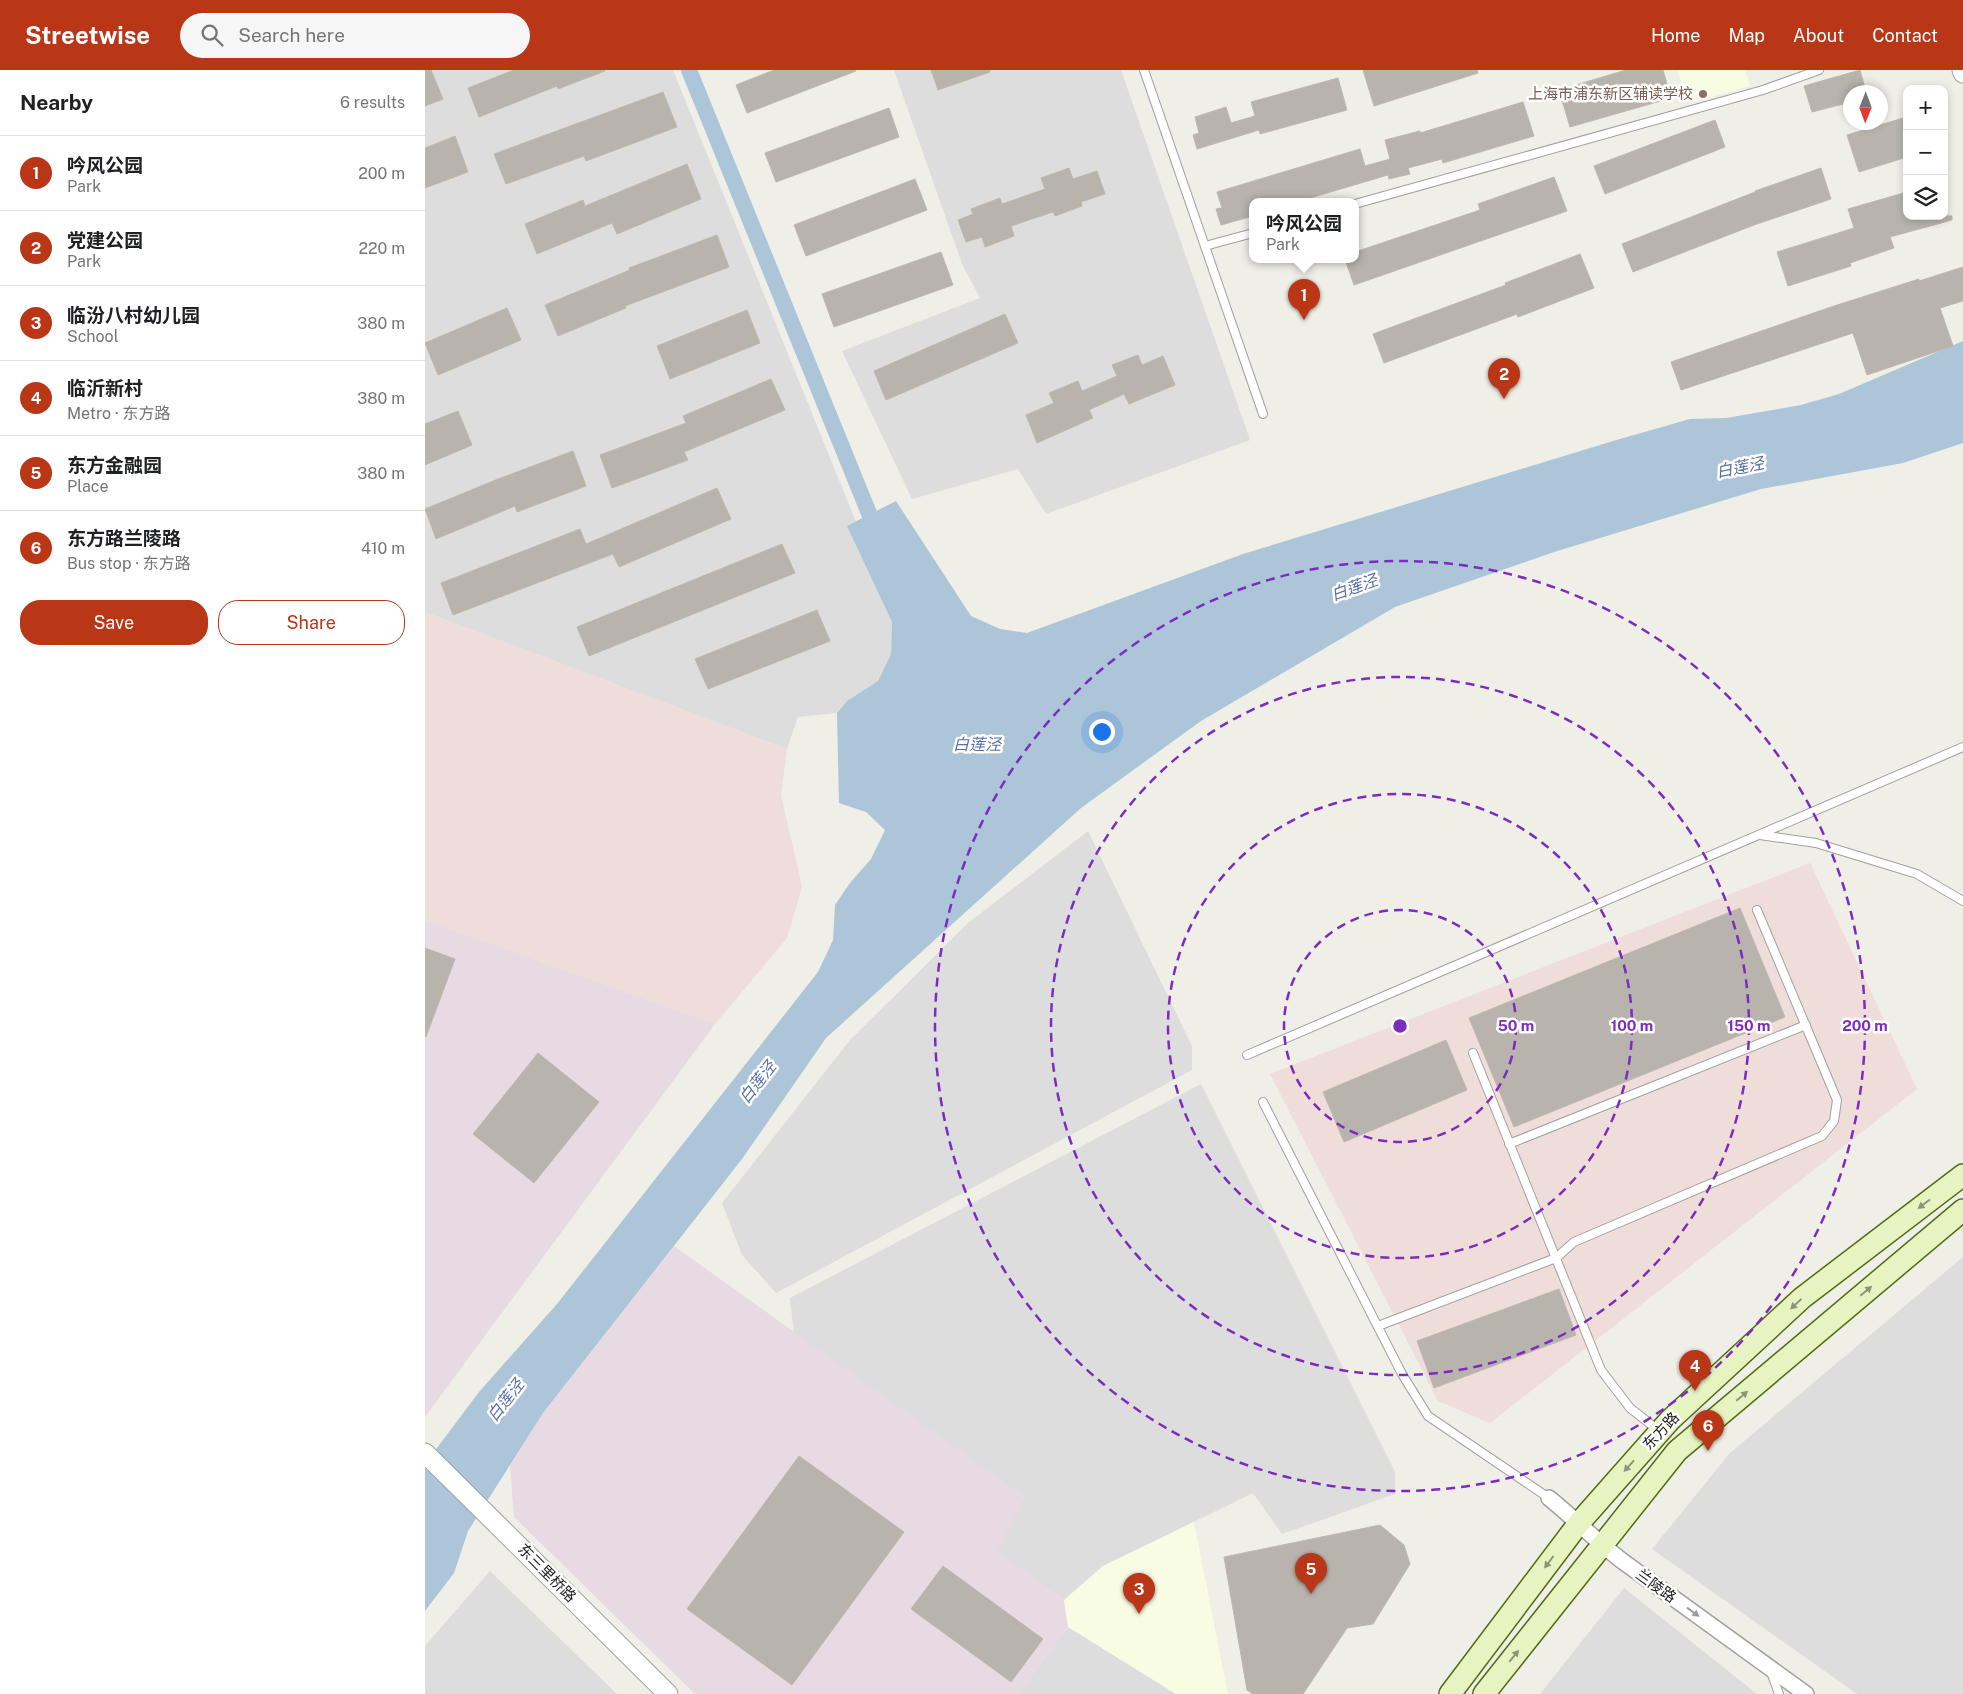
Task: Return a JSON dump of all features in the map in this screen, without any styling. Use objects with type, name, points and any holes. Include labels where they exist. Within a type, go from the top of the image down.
[{"type":"main road","name":"东方路","points":[[1450,1694],[1579,1523],[1670,1420],[1802,1298],[1963,1175]]},
{"type":"main road","name":"东方路","points":[[1484,1694],[1677,1451],[1963,1210]]},
{"type":"street","name":"东三里桥路","points":[[425,1452],[668,1694]]},
{"type":"street","name":"兰陵路","points":[[1549,1498],[1625,1563],[1806,1694]]},
{"type":"lane","points":[[1144,70],[1263,414]]},
{"type":"lane","points":[[1359,203],[1763,90],[1819,70]]},
{"type":"lane","points":[[1205,246],[1249,234]]},
{"type":"lane","points":[[1247,1055],[1963,747]]},
{"type":"lane","points":[[1758,835],[1817,843],[1917,874],[1963,901]]},
{"type":"lane","points":[[1378,1326],[1556,1258],[1575,1242],[1823,1136],[1835,1121],[1837,1100],[1757,910]]},
{"type":"lane","points":[[1509,1144],[1805,1025]]},
{"type":"lane","points":[[1473,1053],[1601,1370],[1630,1408],[1659,1432]]},
{"type":"lane","points":[[1263,1102],[1403,1374],[1428,1416],[1549,1498]]},
{"type":"lane","points":[[1769,1668],[1779,1694]]},
{"type":"shaded area","points":[[425,70],[673,70],[856,522],[848,526],[892,622],[891,654],[878,681],[847,701],[837,713],[798,717],[787,749],[425,612]]},
{"type":"shaded area","points":[[894,70],[1121,70],[1250,440],[1046,514],[1018,469],[912,499],[842,351],[980,298],[962,264]]},
{"type":"shaded area","name":"上海市浦东新区辅读学校","points":[[1677,70],[1745,70],[1750,86],[1690,103]]},
{"type":"shaded area","points":[[425,612],[787,749],[781,795],[802,887],[787,938],[715,1024],[425,920]]},
{"type":"shaded area","points":[[1088,831],[1192,1046],[1192,1070],[776,1293],[742,1255],[722,1203],[850,1040],[968,923]]},
{"type":"shaded area","points":[[1810,863],[1917,1089],[1490,1423],[1438,1401],[1270,1074]]},
{"type":"shaded area","points":[[425,920],[715,1024],[425,1417]]},
{"type":"shaded area","points":[[1201,1084],[1395,1472],[1395,1494],[1282,1534],[1253,1493],[1103,1566],[1064,1600],[996,1552],[1024,1497],[794,1334],[790,1298]]},
{"type":"shaded area","points":[[674,1246],[1024,1497],[997,1552],[1064,1600],[1068,1627],[1018,1694],[695,1694],[514,1517],[510,1465],[543,1413]]},
{"type":"shaded area","points":[[1963,1257],[1963,1694],[1857,1694],[1652,1549],[1730,1453]]},
{"type":"shaded area","points":[[1194,1522],[1228,1694],[1176,1694],[1068,1627],[1064,1600],[1103,1566]]},
{"type":"shaded area","points":[[490,1571],[617,1694],[425,1694],[425,1646]]},
{"type":"shaded area","points":[[1624,1588],[1757,1694],[1540,1694]]},
{"type":"shaded area","points":[[1068,1627],[1176,1694],[1018,1694]]},
{"type":"water","name":"白莲泾","points":[[1963,341],[1963,443],[1903,463],[1761,489],[1554,552],[1395,607],[1201,721],[1081,808],[826,1038],[742,1159],[543,1413],[468,1531],[454,1573],[425,1611],[425,1464],[479,1392],[557,1304],[818,972],[833,940],[835,905],[850,883],[871,859],[885,830],[866,812],[839,803],[837,713],[847,701],[878,681],[891,654],[892,622],[847,526],[896,501],[971,616],[1000,629],[1027,633],[1243,554],[1613,441],[1690,419],[1726,418],[1801,405],[1839,394]]},
{"type":"building","points":[[425,70],[431,70],[443,99],[425,106]]},
{"type":"building","points":[[514,70],[605,71],[558,89],[557,86],[479,117],[468,88]]},
{"type":"building","points":[[774,70],[856,71],[747,113],[736,85]]},
{"type":"building","points":[[931,70],[989,70],[990,72],[938,90]]},
{"type":"building","points":[[1363,70],[1477,70],[1478,73],[1374,106]]},
{"type":"building","points":[[1626,70],[1663,70],[1671,98],[1570,127],[1559,90]]},
{"type":"building","points":[[1860,70],[1864,85],[1843,85],[1843,104],[1812,112],[1804,86]]},
{"type":"building","points":[[1338,78],[1347,110],[1260,134],[1259,130],[1197,149],[1193,135],[1199,133],[1195,117],[1226,107],[1231,123],[1255,116],[1251,102]]},
{"type":"building","points":[[663,92],[677,127],[586,161],[584,156],[506,184],[494,154]]},
{"type":"building","points":[[1523,102],[1534,136],[1443,163],[1442,159],[1408,168],[1410,174],[1389,179],[1388,175],[1310,198],[1249,198],[1249,217],[1221,225],[1216,209],[1222,208],[1217,192],[1360,149],[1365,166],[1390,159],[1385,140],[1420,131],[1420,133]]},
{"type":"building","points":[[889,108],[899,137],[776,182],[765,153]]},
{"type":"building","points":[[1903,118],[1903,158],[1859,172],[1847,135],[1863,130],[1888,130],[1888,123]]},
{"type":"building","points":[[1715,120],[1725,147],[1605,194],[1594,166]]},
{"type":"building","points":[[455,136],[468,172],[425,188],[425,148]]},
{"type":"building","points":[[687,164],[701,199],[617,234],[612,223],[537,254],[525,224],[583,200],[585,206]]},
{"type":"building","points":[[1069,168],[1073,179],[1097,171],[1105,194],[1081,202],[1082,206],[1055,216],[1053,212],[1011,226],[1014,236],[985,247],[982,237],[966,242],[958,220],[973,214],[971,209],[1000,198],[1002,204],[1045,189],[1041,178]]},
{"type":"building","points":[[1821,168],[1831,199],[1754,225],[1633,272],[1622,244],[1755,191]]},
{"type":"building","points":[[1554,177],[1567,211],[1354,285],[1346,263],[1359,263],[1359,251],[1480,210],[1478,204]]},
{"type":"building","points":[[915,179],[927,210],[806,256],[794,225]]},
{"type":"building","points":[[1903,193],[1903,220],[1948,220],[1948,216],[1952,216],[1952,220],[1890,237],[1894,248],[1850,263],[1851,266],[1788,286],[1777,252],[1854,228],[1848,209]]},
{"type":"building","points":[[717,235],[729,267],[625,306],[626,308],[558,336],[545,305],[630,270],[629,268]]},
{"type":"building","points":[[941,252],[953,285],[834,327],[822,294]]},
{"type":"building","points":[[1580,254],[1594,288],[1518,317],[1517,314],[1384,363],[1373,334],[1506,285],[1505,283]]},
{"type":"building","points":[[1963,267],[1963,301],[1940,308],[1953,346],[1867,375],[1853,333],[1681,390],[1671,362],[1834,306]]},
{"type":"building","points":[[507,308],[521,340],[438,375],[425,343]]},
{"type":"building","points":[[747,310],[760,343],[670,379],[657,346]]},
{"type":"building","points":[[1005,314],[1018,343],[886,400],[874,371]]},
{"type":"building","points":[[1138,355],[1142,365],[1163,356],[1175,385],[1129,404],[1124,394],[1089,410],[1093,418],[1037,443],[1026,415],[1054,403],[1049,393],[1078,381],[1082,391],[1117,376],[1112,365]]},
{"type":"building","points":[[771,379],[785,410],[684,452],[688,460],[612,488],[600,455],[686,423],[683,416]]},
{"type":"building","points":[[458,411],[472,445],[425,465],[425,424]]},
{"type":"building","points":[[573,451],[586,486],[517,512],[515,506],[436,539],[425,509]]},
{"type":"building","points":[[717,488],[731,519],[619,567],[613,554],[453,615],[441,583],[580,529],[586,544]]},
{"type":"building","points":[[782,544],[795,573],[589,656],[577,627]]},
{"type":"building","points":[[817,610],[830,641],[708,689],[695,659]]},
{"type":"building","points":[[1740,908],[1785,1017],[1514,1127],[1469,1018]]},
{"type":"building","points":[[425,948],[455,959],[426,1037],[425,1036]]},
{"type":"building","points":[[1446,1040],[1467,1090],[1344,1142],[1323,1092]]},
{"type":"building","points":[[538,1053],[599,1102],[534,1183],[473,1134]]},
{"type":"building","points":[[1559,1289],[1576,1335],[1434,1388],[1417,1341]]},
{"type":"building","points":[[799,1456],[904,1532],[792,1685],[687,1609]]},
{"type":"building","points":[[1380,1525],[1404,1545],[1410,1564],[1373,1624],[1347,1628],[1303,1694],[1253,1694],[1247,1690],[1224,1557]]},
{"type":"building","points":[[943,1566],[1043,1639],[1011,1682],[911,1609]]},
{"type":"waterway","points":[[689,70],[877,533]]},
{"type":"place","name":"上海市浦东新区辅读学校","points":[[1703,94]]},
{"type":"place","name":"吟风公园","points":[[1304,320]]},
{"type":"place","name":"党建公园","points":[[1504,399]]},
{"type":"place","name":"临沂新村","points":[[1695,1391]]},
{"type":"place","name":"东方路兰陵路","points":[[1708,1451]]},
{"type":"place","name":"东方金融园","points":[[1311,1594]]},
{"type":"place","name":"临汾八村幼儿园","points":[[1139,1614]]}]
